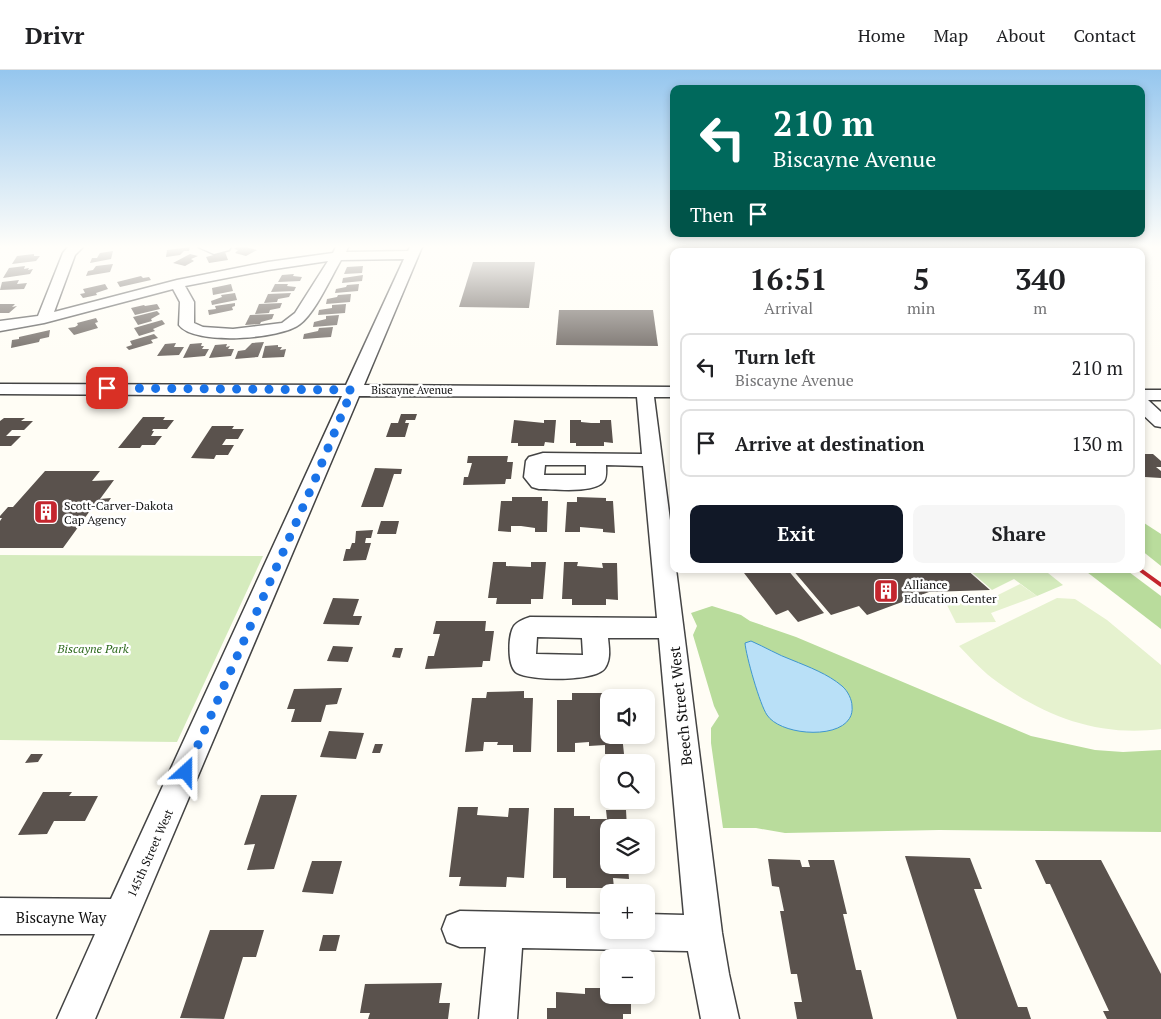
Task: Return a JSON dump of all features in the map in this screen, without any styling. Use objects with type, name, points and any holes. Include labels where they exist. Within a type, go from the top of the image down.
[{"type":"street","points":[[44,319],[54,291]]},
{"type":"street","points":[[0,326],[44,319],[149,291]]},
{"type":"street","points":[[181,291],[186,302],[186,324],[192,330],[206,332],[268,331],[286,327],[300,316],[315,291]]},
{"type":"street","name":"145th Street West","points":[[76,1019],[397,291]]},
{"type":"street","name":"Biscayne Avenue","points":[[0,389],[670,392]]},
{"type":"street","name":"Beech Street West","points":[[645,392],[704,933],[710,974],[720,1019]]},
{"type":"street","points":[[1145,394],[1161,395]]},
{"type":"street","points":[[1145,407],[1161,422]]},
{"type":"street","points":[[596,459],[653,460]]},
{"type":"street","points":[[595,628],[672,628]]},
{"type":"street","name":"Biscayne Way","points":[[0,916],[122,917]]},
{"type":"street","points":[[460,929],[704,933]]},
{"type":"street","points":[[498,1019],[506,929]]},
{"type":"green space","points":[[1145,524],[1161,534],[1161,566],[1145,553]]},
{"type":"green space","name":"Biscayne Park","points":[[0,555],[263,556],[177,742],[0,740]]},
{"type":"green space","points":[[973,573],[1048,573],[1063,585],[1037,596],[1014,579],[992,590]]},
{"type":"green space","points":[[1088,573],[1130,573],[1161,596],[1161,629]]},
{"type":"green space","points":[[1020,584],[1037,596],[991,613],[996,622],[956,623],[945,601],[988,600]]},
{"type":"green space","points":[[1057,598],[1075,599],[1107,620],[1161,665],[1161,729],[1115,730],[1072,721],[1051,713],[1031,703],[992,678],[959,646]]},
{"type":"green space","points":[[712,606],[741,615],[750,621],[796,637],[1031,736],[1095,750],[1123,752],[1161,750],[1161,832],[939,830],[785,833],[756,828],[723,828],[711,743],[711,728],[719,716],[714,706],[693,635],[697,626],[691,613]]},
{"type":"water","points":[[751,641],[818,671],[837,682],[844,688],[850,698],[852,706],[850,717],[843,725],[831,730],[817,732],[787,728],[775,723],[764,710],[754,680],[745,643]]},
{"type":"building","points":[[84,291],[101,291],[96,293],[97,295],[83,298],[80,294],[85,293]]},
{"type":"building","points":[[212,291],[232,291],[213,295]]},
{"type":"building","points":[[335,291],[355,291],[335,293]]},
{"type":"building","points":[[464,291],[531,291],[529,308],[459,307]]},
{"type":"building","points":[[235,293],[237,300],[212,305],[211,301],[222,297],[221,295]]},
{"type":"building","points":[[291,293],[289,297],[278,299],[277,302],[264,303],[268,294]]},
{"type":"building","points":[[351,294],[350,302],[326,304],[327,299],[337,297],[338,295]]},
{"type":"building","points":[[235,303],[235,306],[232,307],[233,310],[209,315],[208,310],[216,309],[215,306]]},
{"type":"building","points":[[282,303],[280,308],[270,310],[269,313],[255,314],[259,304]]},
{"type":"building","points":[[0,304],[15,304],[12,307],[17,306],[9,313],[0,313]]},
{"type":"building","points":[[157,304],[160,309],[135,315],[131,308],[144,305]]},
{"type":"building","points":[[346,304],[345,313],[318,315],[319,310],[332,308],[332,305]]},
{"type":"building","points":[[559,310],[653,310],[658,346],[556,345]]},
{"type":"building","points":[[157,311],[160,314],[151,319],[152,321],[138,325],[133,317]]},
{"type":"building","points":[[274,314],[272,319],[260,324],[245,325],[250,315]]},
{"type":"building","points":[[339,315],[337,325],[313,327],[314,322],[326,319],[326,316]]},
{"type":"building","points":[[96,318],[98,322],[95,323],[98,328],[74,335],[68,328],[75,327],[78,325],[77,323]]},
{"type":"building","points":[[162,320],[165,324],[153,329],[155,331],[139,336],[134,328]]},
{"type":"building","points":[[333,327],[331,337],[303,339],[304,334],[318,331],[319,328]]},
{"type":"building","points":[[50,330],[49,337],[40,339],[39,342],[11,348],[12,340]]},
{"type":"building","points":[[154,334],[158,338],[151,340],[153,343],[129,350],[126,347],[132,345],[130,341]]},
{"type":"building","points":[[264,342],[258,357],[235,359],[238,351],[245,350],[252,343]]},
{"type":"building","points":[[176,343],[174,347],[184,347],[179,355],[157,356],[165,344]]},
{"type":"building","points":[[202,343],[201,346],[204,346],[202,349],[209,349],[205,356],[183,358],[190,344]]},
{"type":"building","points":[[227,344],[226,347],[230,346],[228,349],[234,349],[231,356],[209,358],[215,345]]},
{"type":"building","points":[[278,345],[278,347],[282,347],[280,350],[286,349],[284,357],[262,358],[265,346]]},
{"type":"building","points":[[401,414],[417,414],[415,420],[406,420],[405,423],[409,423],[405,437],[386,437],[391,423],[398,423]]},
{"type":"building","points":[[143,417],[165,417],[163,420],[174,420],[167,429],[153,429],[152,431],[154,431],[151,436],[162,436],[155,445],[142,445],[140,448],[118,448]]},
{"type":"building","points":[[4,418],[25,418],[21,421],[33,421],[24,430],[12,430],[6,436],[21,436],[11,446],[0,446],[0,421]]},
{"type":"building","points":[[514,420],[544,423],[544,420],[556,420],[554,443],[545,442],[544,446],[518,446],[518,443],[511,443]]},
{"type":"building","points":[[570,420],[600,423],[600,420],[611,420],[613,443],[604,442],[604,446],[576,446],[576,443],[570,443]]},
{"type":"building","points":[[212,426],[234,426],[232,429],[244,429],[238,439],[226,439],[222,445],[234,445],[228,455],[216,455],[214,459],[191,458]]},
{"type":"building","points":[[1145,454],[1153,454],[1161,461],[1161,467],[1156,467],[1161,471],[1161,478],[1145,477]]},
{"type":"building","points":[[468,456],[508,456],[507,462],[513,462],[511,479],[506,479],[505,484],[463,485],[464,477],[468,477],[472,463],[467,463]]},
{"type":"building","points":[[375,468],[402,469],[401,474],[394,474],[383,507],[361,507]]},
{"type":"building","name":"Scott-Carver-Dakota Cap Agency","points":[[45,471],[100,471],[92,481],[114,480],[100,499],[111,498],[104,508],[92,508],[63,548],[0,548],[0,521],[2,518],[0,516],[8,507],[13,507]]},
{"type":"building","points":[[512,497],[542,497],[542,501],[548,501],[547,532],[535,532],[535,528],[521,526],[511,526],[511,532],[498,531],[501,501],[512,501]]},
{"type":"building","points":[[577,497],[606,498],[606,501],[613,501],[615,533],[603,532],[603,529],[580,527],[580,532],[565,532],[567,502],[577,502]]},
{"type":"building","points":[[381,521],[399,521],[396,534],[377,534]]},
{"type":"building","points":[[373,530],[371,538],[366,538],[365,543],[371,543],[366,560],[343,561],[346,549],[350,549],[352,543],[355,543],[356,531]]},
{"type":"building","points":[[493,562],[506,562],[506,566],[531,567],[531,562],[546,562],[543,599],[531,599],[531,604],[496,604],[497,598],[488,598]]},
{"type":"building","points":[[564,562],[578,562],[577,566],[603,568],[602,563],[617,563],[618,600],[606,599],[606,605],[572,605],[572,599],[562,599]]},
{"type":"building","points":[[744,573],[790,573],[824,613],[798,622],[788,610],[776,615]]},
{"type":"building","name":"Alliance Education Center","points":[[795,573],[971,573],[990,590],[929,592],[867,615],[859,606],[831,615]]},
{"type":"building","points":[[333,598],[359,599],[353,616],[362,616],[359,625],[323,624]]},
{"type":"building","points":[[436,621],[486,621],[485,631],[494,631],[490,661],[483,661],[482,667],[425,669],[428,656],[434,656],[440,634],[433,634]]},
{"type":"building","points":[[333,646],[353,647],[348,662],[327,661]]},
{"type":"building","points":[[395,648],[403,648],[400,658],[392,657]]},
{"type":"building","points":[[342,688],[337,704],[326,705],[321,722],[291,722],[295,709],[287,709],[294,689]]},
{"type":"building","points":[[524,691],[524,698],[533,698],[531,752],[513,752],[513,745],[497,745],[498,742],[484,742],[483,751],[465,752],[472,698],[486,698],[487,692]]},
{"type":"building","points":[[572,693],[600,693],[600,744],[623,744],[624,754],[605,754],[605,745],[589,746],[589,742],[575,743],[575,752],[557,752],[557,700],[572,700]]},
{"type":"building","points":[[329,731],[364,733],[356,759],[320,757]]},
{"type":"building","points":[[375,744],[383,744],[380,753],[372,753]]},
{"type":"building","points":[[31,754],[43,754],[38,762],[25,763]]},
{"type":"building","points":[[43,792],[72,792],[69,796],[98,796],[85,821],[54,821],[47,834],[18,835]]},
{"type":"building","points":[[261,795],[297,795],[274,869],[247,870],[255,844],[244,845]]},
{"type":"building","points":[[458,807],[478,807],[477,815],[508,817],[509,808],[529,808],[524,878],[507,877],[506,887],[459,886],[461,877],[449,877]]},
{"type":"building","points":[[554,808],[574,808],[574,816],[590,816],[590,819],[600,819],[600,874],[629,874],[629,879],[613,878],[614,884],[600,884],[600,888],[566,888],[566,878],[553,878]]},
{"type":"building","points":[[606,810],[626,810],[626,819],[607,819]]},
{"type":"building","points":[[905,856],[970,858],[982,889],[974,889],[1018,1007],[1027,1007],[1031,1019],[957,1019]]},
{"type":"building","points":[[768,859],[800,860],[802,867],[810,867],[808,860],[834,860],[847,914],[843,914],[856,970],[861,970],[873,1019],[797,1019],[794,1002],[802,1002],[797,974],[791,974],[780,911],[784,911],[779,887],[772,886]]},
{"type":"building","points":[[1035,860],[1101,860],[1161,974],[1161,1019],[1107,1019],[1103,1011],[1109,1011],[1050,884],[1046,884]]},
{"type":"building","points":[[312,861],[342,861],[333,894],[302,892]]},
{"type":"building","points":[[210,930],[264,930],[256,957],[243,957],[224,1019],[180,1018]]},
{"type":"building","points":[[323,935],[340,935],[336,951],[319,951]]},
{"type":"building","points":[[442,983],[439,1003],[450,1003],[448,1019],[368,1019],[370,1013],[360,1013],[365,984]]},
{"type":"building","points":[[585,988],[600,988],[600,1004],[631,1004],[631,1014],[623,1014],[623,1019],[547,1019],[547,1008],[556,1008],[556,992],[585,994]]},
{"type":"railway","points":[[1144,573],[1161,585]]},
{"type":"place","name":"Scott-Carver-Dakota Cap Agency","points":[[46,512]]},
{"type":"place","name":"Alliance Education Center","points":[[886,591]]},
{"type":"route","points":[[107,388],[352,390],[314,482],[186,772]]}]
